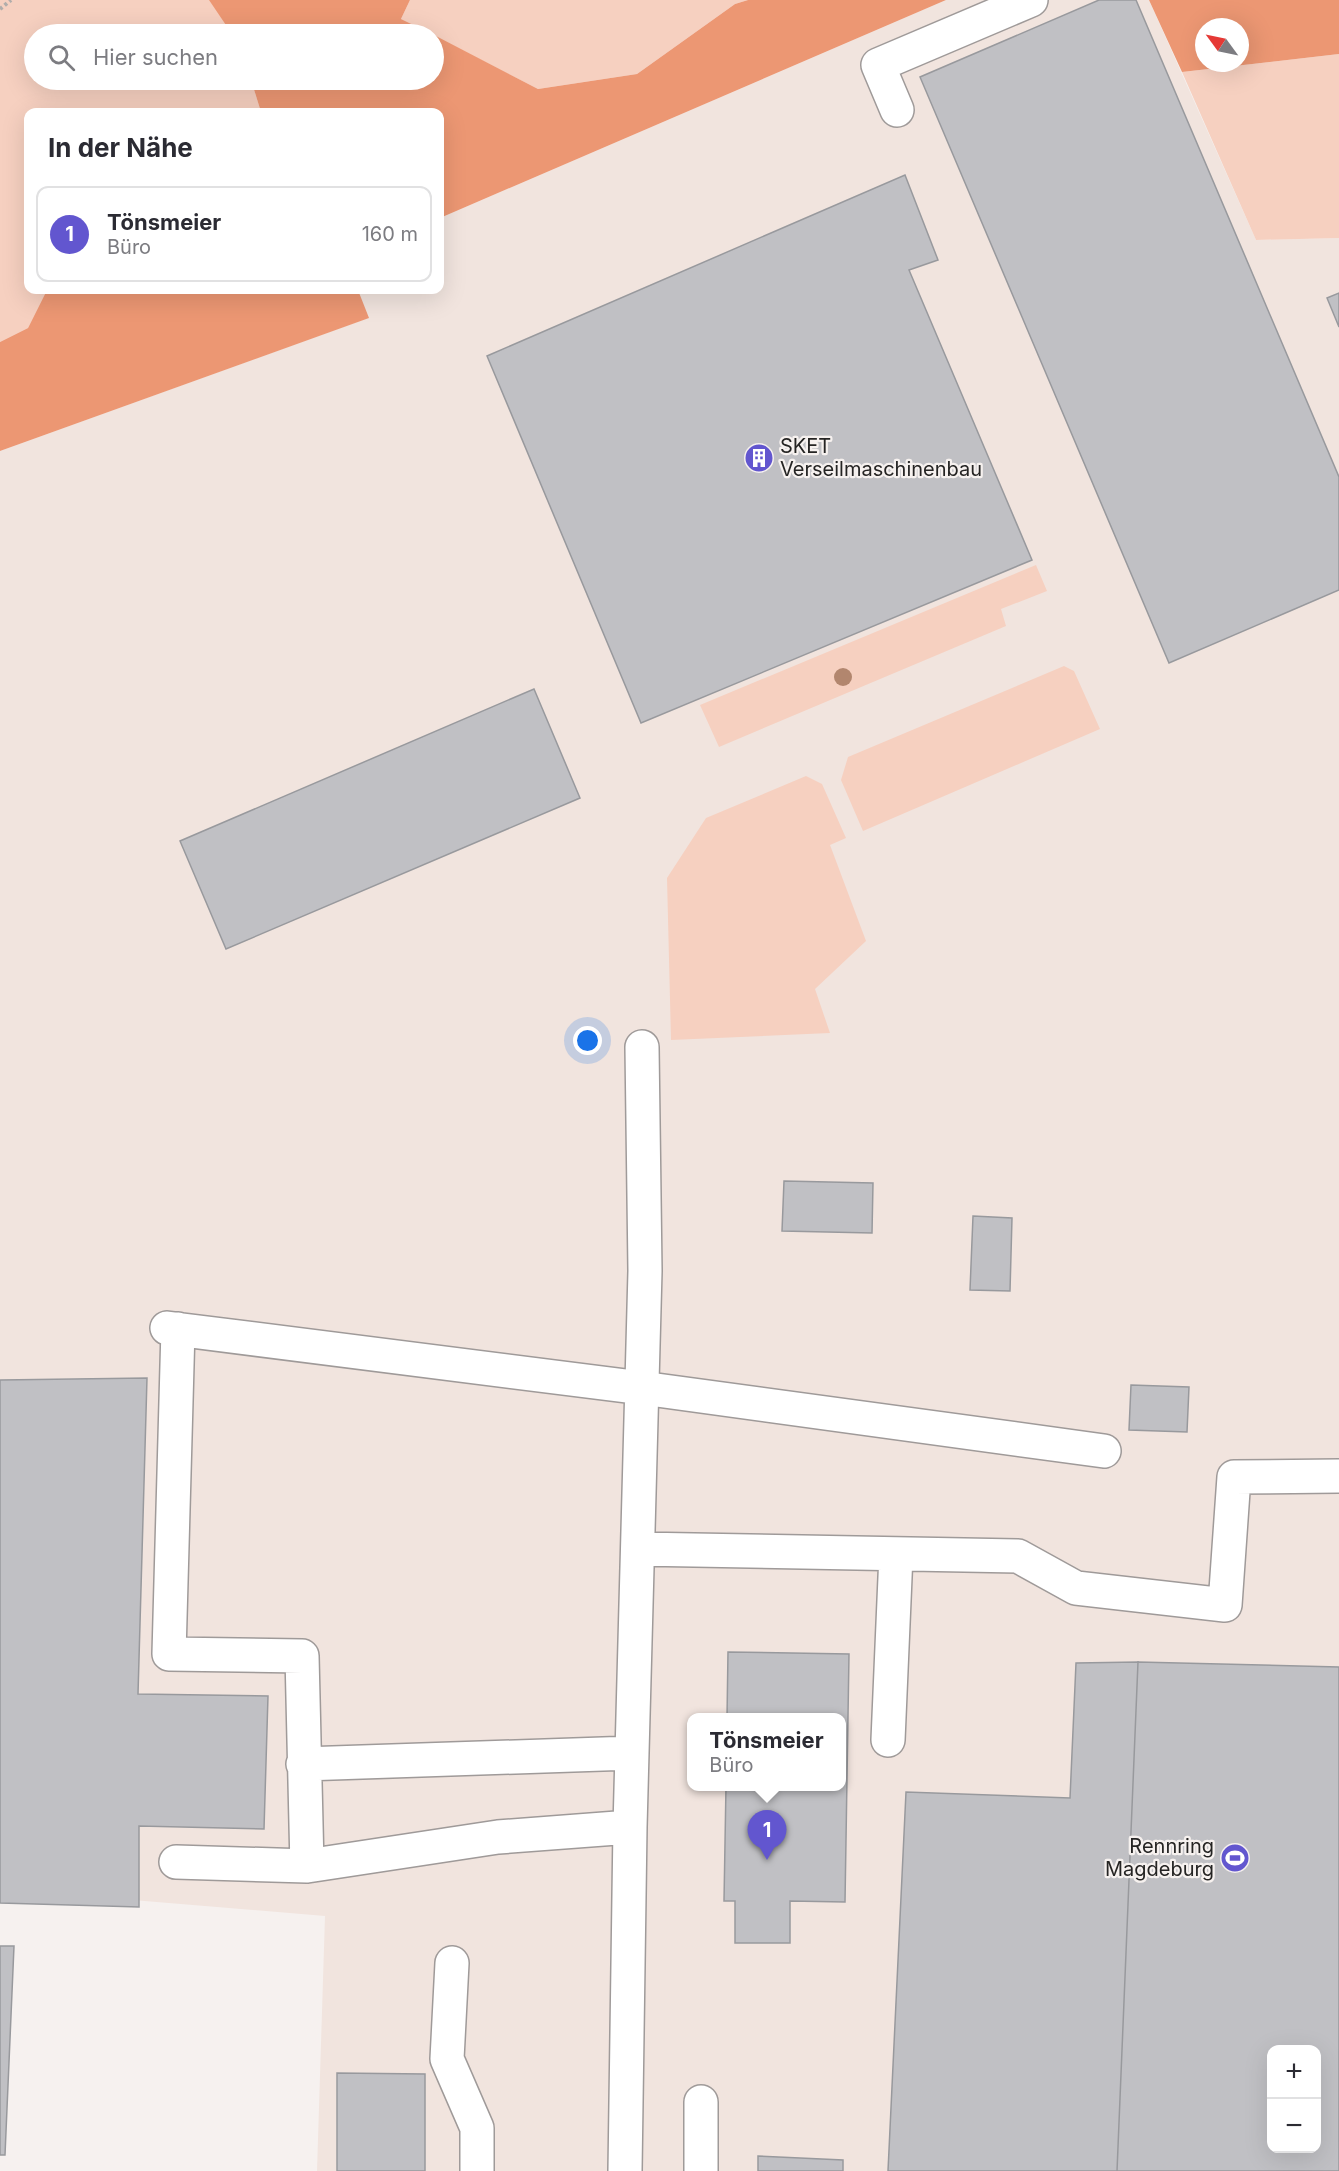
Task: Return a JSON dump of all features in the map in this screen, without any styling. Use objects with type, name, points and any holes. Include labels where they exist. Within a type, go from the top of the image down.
[{"type":"street","points":[[897,110],[878,65],[1031,0]]},
{"type":"street","points":[[625,2171],[630,1827],[645,1270],[642,1047]]},
{"type":"street","points":[[307,1866],[302,1656],[169,1654],[173,1329],[642,1388],[1104,1451]]},
{"type":"street","points":[[638,1549],[1018,1556],[1076,1588],[1225,1605],[1234,1477],[1339,1476]]},
{"type":"street","points":[[888,1740],[896,1554]]},
{"type":"street","points":[[303,1764],[632,1753]]},
{"type":"street","points":[[176,1862],[307,1866],[498,1837],[630,1827]]},
{"type":"street","points":[[452,1963],[447,2059],[477,2128],[477,2171]]},
{"type":"street","points":[[701,2102],[701,2171]]},
{"type":"path","points":[[0,9],[11,0]]},
{"type":"shaded area","points":[[0,0],[210,0],[226,24],[24,24],[24,90],[254,90],[260,108],[24,108],[24,294],[45,294],[28,328],[0,342]]},
{"type":"shaded area","points":[[209,0],[410,0],[401,19],[411,24],[225,24]]},
{"type":"shaded area","points":[[410,0],[748,0],[735,4],[637,74],[538,89],[444,41],[444,24],[411,24],[401,19]]},
{"type":"shaded area","points":[[748,0],[946,0],[444,216],[444,108],[260,108],[254,90],[444,90],[444,40],[538,89],[637,74],[735,4]]},
{"type":"shaded area","points":[[946,0],[1149,0],[1256,240],[1339,238],[1339,1667],[1139,1662],[1117,2171],[317,2171],[325,1916],[0,1889],[0,451],[368,318],[359,294],[444,294],[444,216]]},
{"type":"shaded area","points":[[1149,0],[1339,0],[1339,54],[1249,64],[1249,18],[1195,18],[1195,71],[1182,72]]},
{"type":"shaded area","points":[[1339,54],[1339,238],[1256,240],[1182,72],[1249,72],[1249,64]]},
{"type":"shaded area","points":[[45,294],[360,294],[369,318],[0,451],[0,342],[28,328]]},
{"type":"shaded area","points":[[1036,565],[1047,591],[1001,609],[1006,626],[719,747],[700,705]]},
{"type":"shaded area","points":[[1064,666],[1074,671],[1100,729],[863,831],[841,780],[848,757]]},
{"type":"shaded area","points":[[806,776],[822,784],[846,838],[830,845],[866,941],[815,989],[830,1033],[671,1040],[667,878],[706,818]]},
{"type":"building","points":[[1099,0],[1136,0],[1339,477],[1339,590],[1169,663],[920,77]]},
{"type":"building","name":"SKET Verseilmaschinenbau","points":[[905,175],[938,260],[909,270],[1032,560],[641,723],[487,356]]},
{"type":"building","points":[[1339,293],[1339,327],[1327,298]]},
{"type":"building","points":[[534,689],[580,798],[226,949],[180,841]]},
{"type":"building","points":[[784,1181],[873,1183],[872,1233],[782,1231]]},
{"type":"building","points":[[973,1216],[1012,1218],[1010,1291],[970,1290]]},
{"type":"building","points":[[147,1378],[138,1694],[268,1696],[264,1829],[139,1826],[139,1907],[0,1903],[0,1380]]},
{"type":"building","points":[[1131,1385],[1189,1387],[1187,1432],[1129,1430]]},
{"type":"building","points":[[728,1652],[849,1654],[845,1902],[790,1901],[790,1943],[735,1943],[735,1901],[724,1901],[726,1791],[846,1791],[846,1713],[727,1713]]},
{"type":"building","name":"Rennring Magdeburg","points":[[1138,1662],[1339,1667],[1339,2171],[1117,2171]]},
{"type":"building","points":[[1138,1662],[1117,2171],[888,2171],[906,1792],[1070,1798],[1076,1663]]},
{"type":"building","points":[[0,1946],[14,1946],[5,2155],[0,2155]]},
{"type":"building","points":[[337,2073],[425,2074],[425,2171],[337,2171]]},
{"type":"building","points":[[758,2156],[843,2160],[843,2171],[758,2171]]},
{"type":"place","name":"SKET Verseilmaschinenbau","points":[[759,458]]},
{"type":"place","name":"Rennring Magdeburg","points":[[1235,1858]]},
{"type":"place","name":"Tönsmeier","points":[[767,1860]]}]
